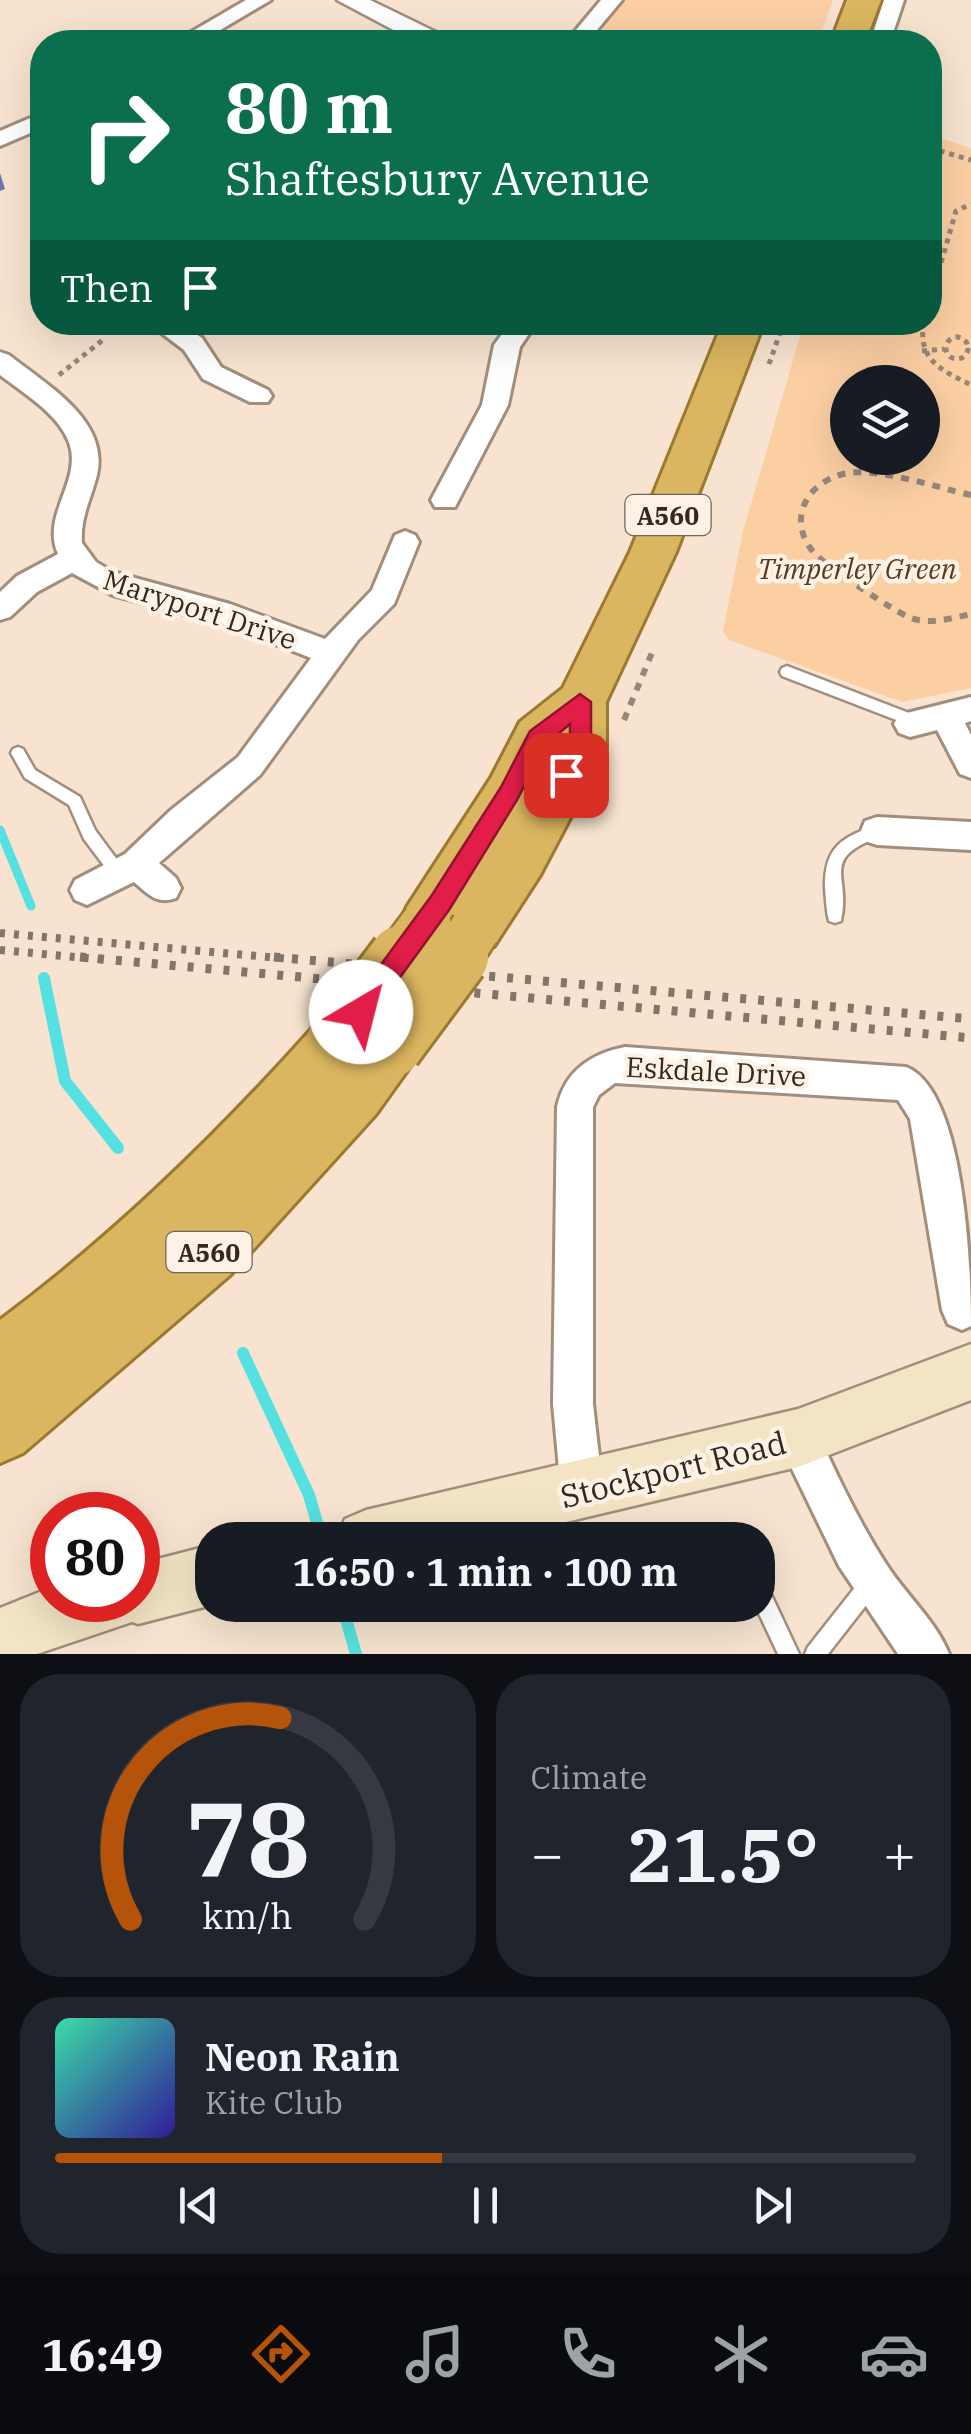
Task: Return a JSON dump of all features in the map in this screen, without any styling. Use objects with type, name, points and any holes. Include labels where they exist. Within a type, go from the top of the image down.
[{"type":"highway","name":"A560","points":[[0,1360],[128,1258],[365,1043],[442,980],[450,926],[509,793],[538,737],[580,702],[653,552],[730,335]]},
{"type":"highway","name":"A560","points":[[0,1430],[208,1253],[354,1094],[365,1043]]},
{"type":"main road","name":"Stockport Road","points":[[447,1522],[798,1438],[971,1372]]},
{"type":"main road","points":[[160,1589],[195,1580]]},
{"type":"main road","points":[[0,1602],[30,1608]]},
{"type":"main road","points":[[0,1640],[47,1622]]},
{"type":"street","points":[[206,30],[260,0]]},
{"type":"street","points":[[350,0],[411,30]]},
{"type":"street","points":[[586,30],[612,0]]},
{"type":"street","points":[[867,26],[894,0]]},
{"type":"street","points":[[0,139],[30,125]]},
{"type":"street","points":[[179,335],[193,344],[212,374],[235,374],[259,396]]},
{"type":"street","points":[[445,500],[496,405],[506,345],[514,335]]},
{"type":"street","name":"Maryport Drive","points":[[0,361],[68,419],[84,444],[86,463],[67,526],[74,559],[107,581],[234,616],[330,653]]},
{"type":"street","points":[[432,463],[460,470]]},
{"type":"street","name":"Maryport Drive","points":[[87,890],[128,869],[249,766],[330,653],[389,588],[405,542]]},
{"type":"street","name":"Maryport Drive","points":[[0,609],[27,584],[74,559]]},
{"type":"street","points":[[936,717],[971,766]]},
{"type":"street","points":[[876,831],[971,836]]},
{"type":"street","points":[[128,869],[164,888]]},
{"type":"street","name":"Eskdale Drive","points":[[582,1491],[573,1404],[575,1107],[583,1087],[611,1066],[906,1084],[923,1103],[928,1117],[962,1310]]},
{"type":"street","points":[[798,1438],[844,1539],[871,1583],[927,1654]]},
{"type":"lane","points":[[787,672],[936,717]]},
{"type":"lane","points":[[18,753],[30,774],[74,801],[89,834],[128,869]]},
{"type":"lane","points":[[835,916],[833,880],[838,852],[848,839],[876,831]]},
{"type":"lane","points":[[814,1654],[871,1583]]},
{"type":"lane","points":[[774,1622],[790,1654]]},
{"type":"path","points":[[942,152],[971,160]]},
{"type":"path","points":[[942,259],[956,211],[971,204]]},
{"type":"path","points":[[37,393],[108,335]]},
{"type":"path","points":[[923,335],[922,351],[930,361],[971,385]]},
{"type":"path","points":[[922,351],[944,349],[958,357],[971,350],[965,342],[954,339],[945,342],[944,349]]},
{"type":"path","points":[[971,495],[853,473],[818,484],[804,498],[800,516],[802,533],[815,554],[901,614],[930,622],[971,614]]},
{"type":"green space","points":[[621,0],[833,0],[822,30],[596,30]]},
{"type":"green space","name":"Timperley Green","points":[[942,139],[971,148],[971,688],[902,702],[729,640],[723,631],[743,531],[800,335],[942,335]]},
{"type":"waterway","points":[[0,830],[31,906]]},
{"type":"waterway","points":[[44,978],[65,1081],[118,1148]]},
{"type":"waterway","points":[[243,1353],[309,1495],[317,1522]]},
{"type":"waterway","points":[[347,1622],[356,1654]]},
{"type":"railway","points":[[0,933],[302,960]]},
{"type":"railway","points":[[0,950],[107,960]]},
{"type":"railway","points":[[80,957],[971,1038]]},
{"type":"railway","points":[[274,957],[971,1019]]},
{"type":"route","points":[[361,1012],[440,903],[509,793],[538,737],[580,702],[580,748],[566,775]]}]
